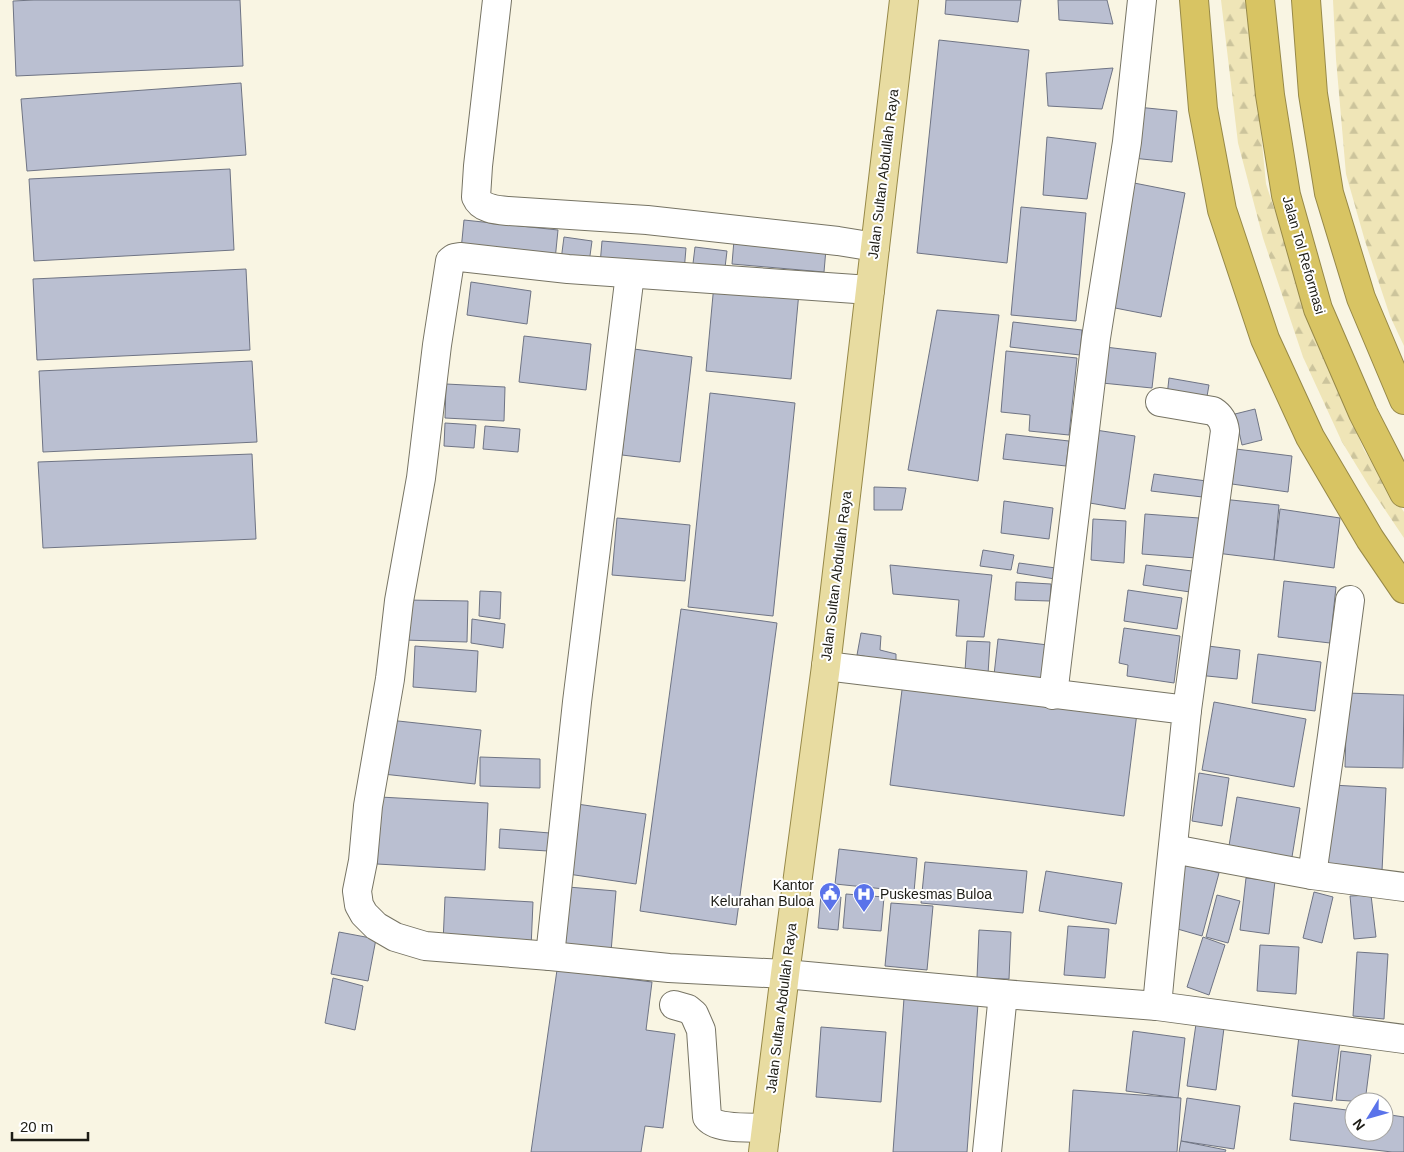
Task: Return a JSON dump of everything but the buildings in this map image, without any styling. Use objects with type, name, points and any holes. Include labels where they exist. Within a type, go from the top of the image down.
[{"type":"highway","points":[[1194,0],[1203,109],[1222,210],[1265,339],[1310,437],[1370,539],[1404,589]]},
{"type":"highway","name":"Jalan Tol Reformasi","points":[[1260,0],[1270,94],[1286,195],[1318,309],[1363,413],[1404,493]]},
{"type":"highway","points":[[1306,0],[1313,94],[1329,193],[1361,298],[1404,400]]},
{"type":"main road","name":"Jalan Sultan Abdullah Raya","points":[[764,1140],[784,974],[826,666],[904,0]]},
{"type":"street","points":[[497,0],[477,174],[476,197],[482,204],[508,211],[647,220],[838,241],[875,247]]},
{"type":"street","points":[[1053,695],[1096,338],[1127,142],[1142,0]]},
{"type":"street","points":[[870,290],[630,274],[460,257],[454,258],[450,262],[437,345],[421,478],[399,601],[390,679],[368,806],[358,891],[359,905],[364,914],[368,919],[395,937],[425,946],[669,968],[784,974],[1157,1006],[1404,1039]]},
{"type":"street","points":[[550,956],[577,702],[630,274]]},
{"type":"street","points":[[1157,1006],[1187,710],[1225,431],[1222,420],[1213,411],[1160,402]]},
{"type":"street","points":[[1312,875],[1350,600]]},
{"type":"street","points":[[826,666],[1187,710]]},
{"type":"street","points":[[1173,849],[1312,875],[1404,887]]},
{"type":"street","points":[[987,1152],[1003,994]]},
{"type":"street","points":[[674,1005],[688,1009],[694,1014],[701,1030],[707,1117],[709,1120],[715,1124],[764,1140]]},
{"type":"green space","points":[[1221,0],[1248,0],[1266,184],[1319,344],[1364,450],[1404,512],[1404,538],[1342,442],[1303,357],[1263,238],[1238,143]]},
{"type":"green space","points":[[1333,0],[1404,0],[1404,346],[1390,316],[1365,241],[1346,174]]},
{"type":"place","name":"Kantor Kelurahan Buloa","points":[[830,912]]},
{"type":"place","name":"Puskesmas Buloa","points":[[864,913]]}]
